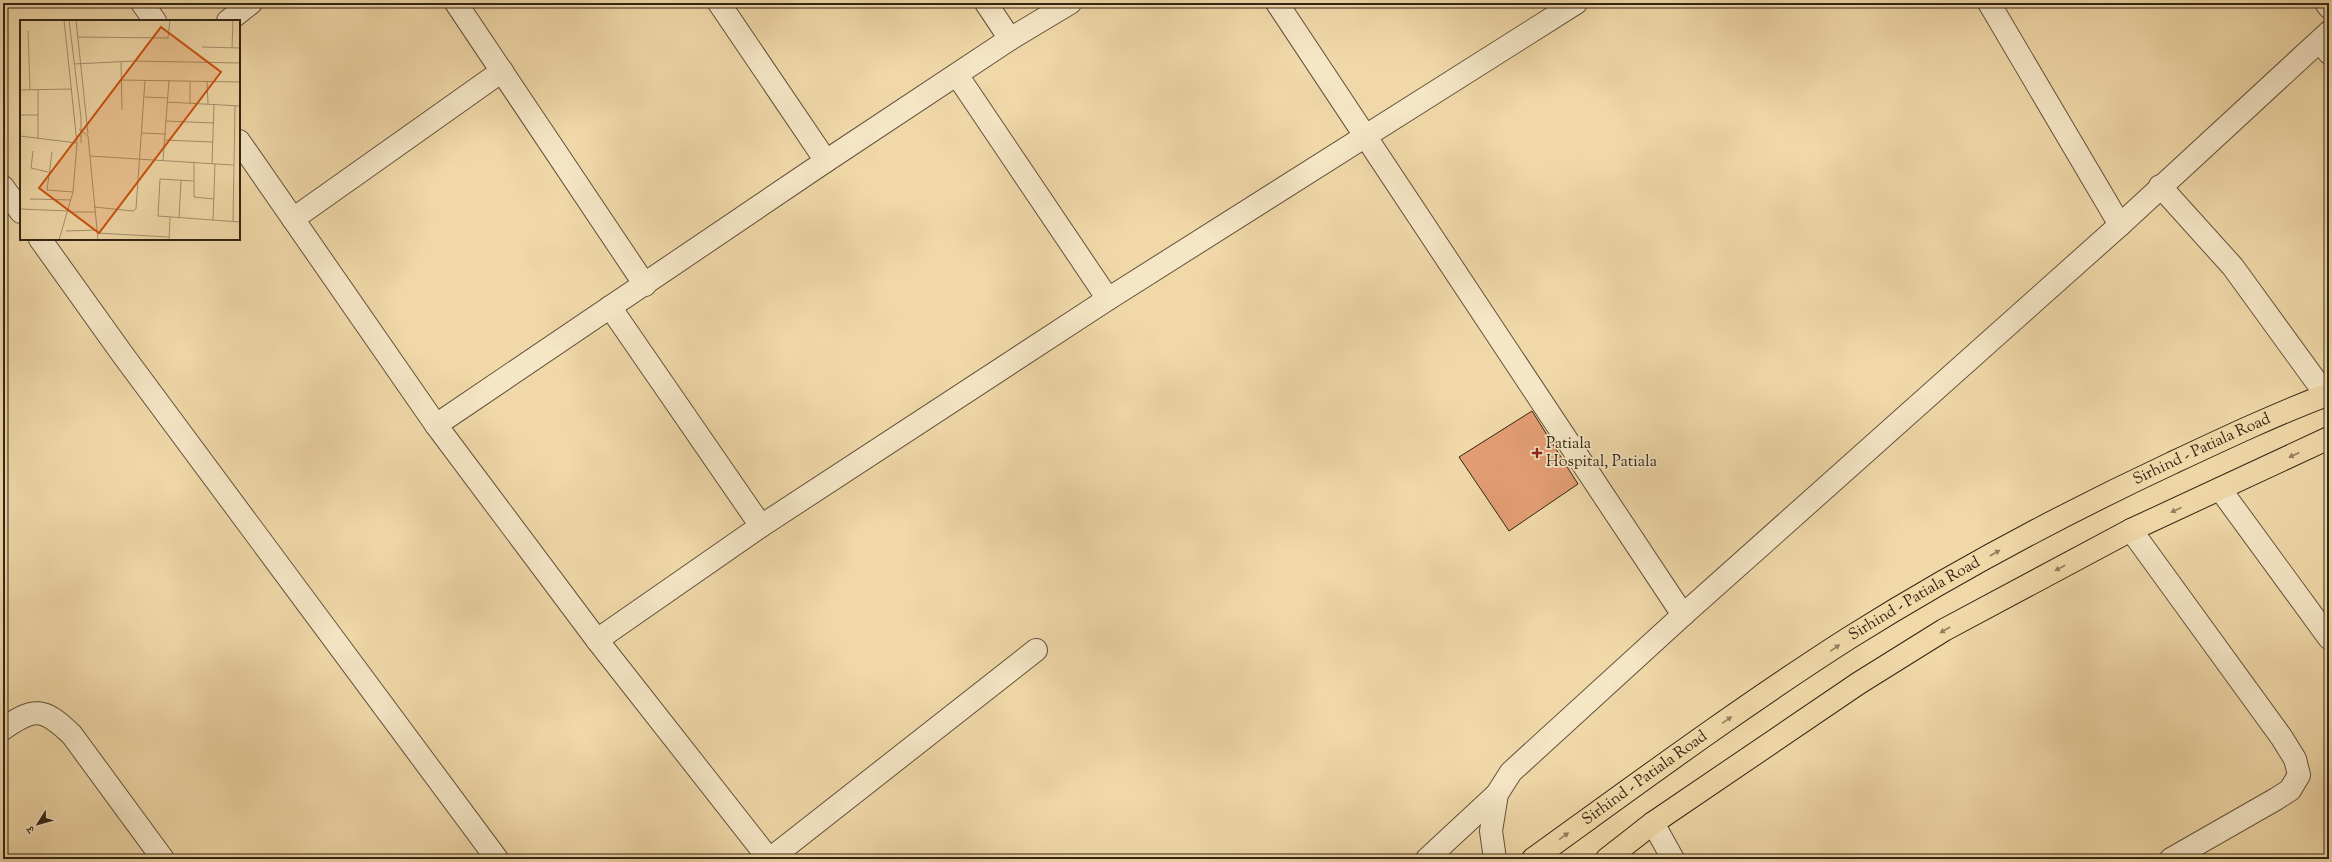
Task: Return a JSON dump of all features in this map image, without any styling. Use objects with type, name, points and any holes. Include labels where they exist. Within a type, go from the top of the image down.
[{"type":"main road","name":"Sirhind - Patiala Road","points":[[1533,859],[1709,733],[1850,638],[2010,544],[2125,485],[2211,445],[2328,395]]},
{"type":"main road","points":[[1607,859],[1653,823],[1859,683],[1944,630],[2131,530],[2329,438]]},
{"type":"street","points":[[142,3],[154,20]]},
{"type":"street","points":[[229,20],[251,3]]},
{"type":"street","points":[[456,3],[645,285]]},
{"type":"street","points":[[719,3],[826,161]]},
{"type":"street","points":[[986,3],[1010,39]]},
{"type":"street","points":[[436,425],[610,307],[645,285],[826,161],[1010,39],[1070,3]]},
{"type":"street","points":[[1277,3],[1367,136],[1683,615]]},
{"type":"street","points":[[597,640],[761,526],[1108,300],[1576,3]]},
{"type":"street","points":[[1989,3],[2120,225]]},
{"type":"street","points":[[2326,3],[2329,7]]},
{"type":"street","points":[[1427,859],[1497,794],[1511,772],[1683,615],[2120,225],[2160,186],[2326,42]]},
{"type":"street","points":[[292,219],[502,71]]},
{"type":"street","points":[[957,75],[1108,300]]},
{"type":"street","points":[[240,142],[436,425],[597,640],[769,859],[1036,650]]},
{"type":"street","points":[[2160,186],[2233,267],[2328,395]]},
{"type":"street","points":[[3,187],[20,211]]},
{"type":"street","points":[[41,240],[128,362],[497,859]]},
{"type":"street","points":[[610,307],[761,526]]},
{"type":"street","points":[[2220,489],[2329,638]]},
{"type":"street","points":[[2131,530],[2282,738],[2295,759],[2299,776],[2290,790],[2171,859]]},
{"type":"street","points":[[3,729],[19,718],[38,712],[54,718],[72,735],[163,859]]},
{"type":"street","points":[[1495,859],[1491,831],[1497,794]]},
{"type":"street","points":[[1653,823],[1673,859]]},
{"type":"building","points":[[1532,411],[1578,484],[1509,531],[1459,457]]},
{"type":"place","name":"Patiala Hospital, Patiala","points":[[1537,453]]}]
